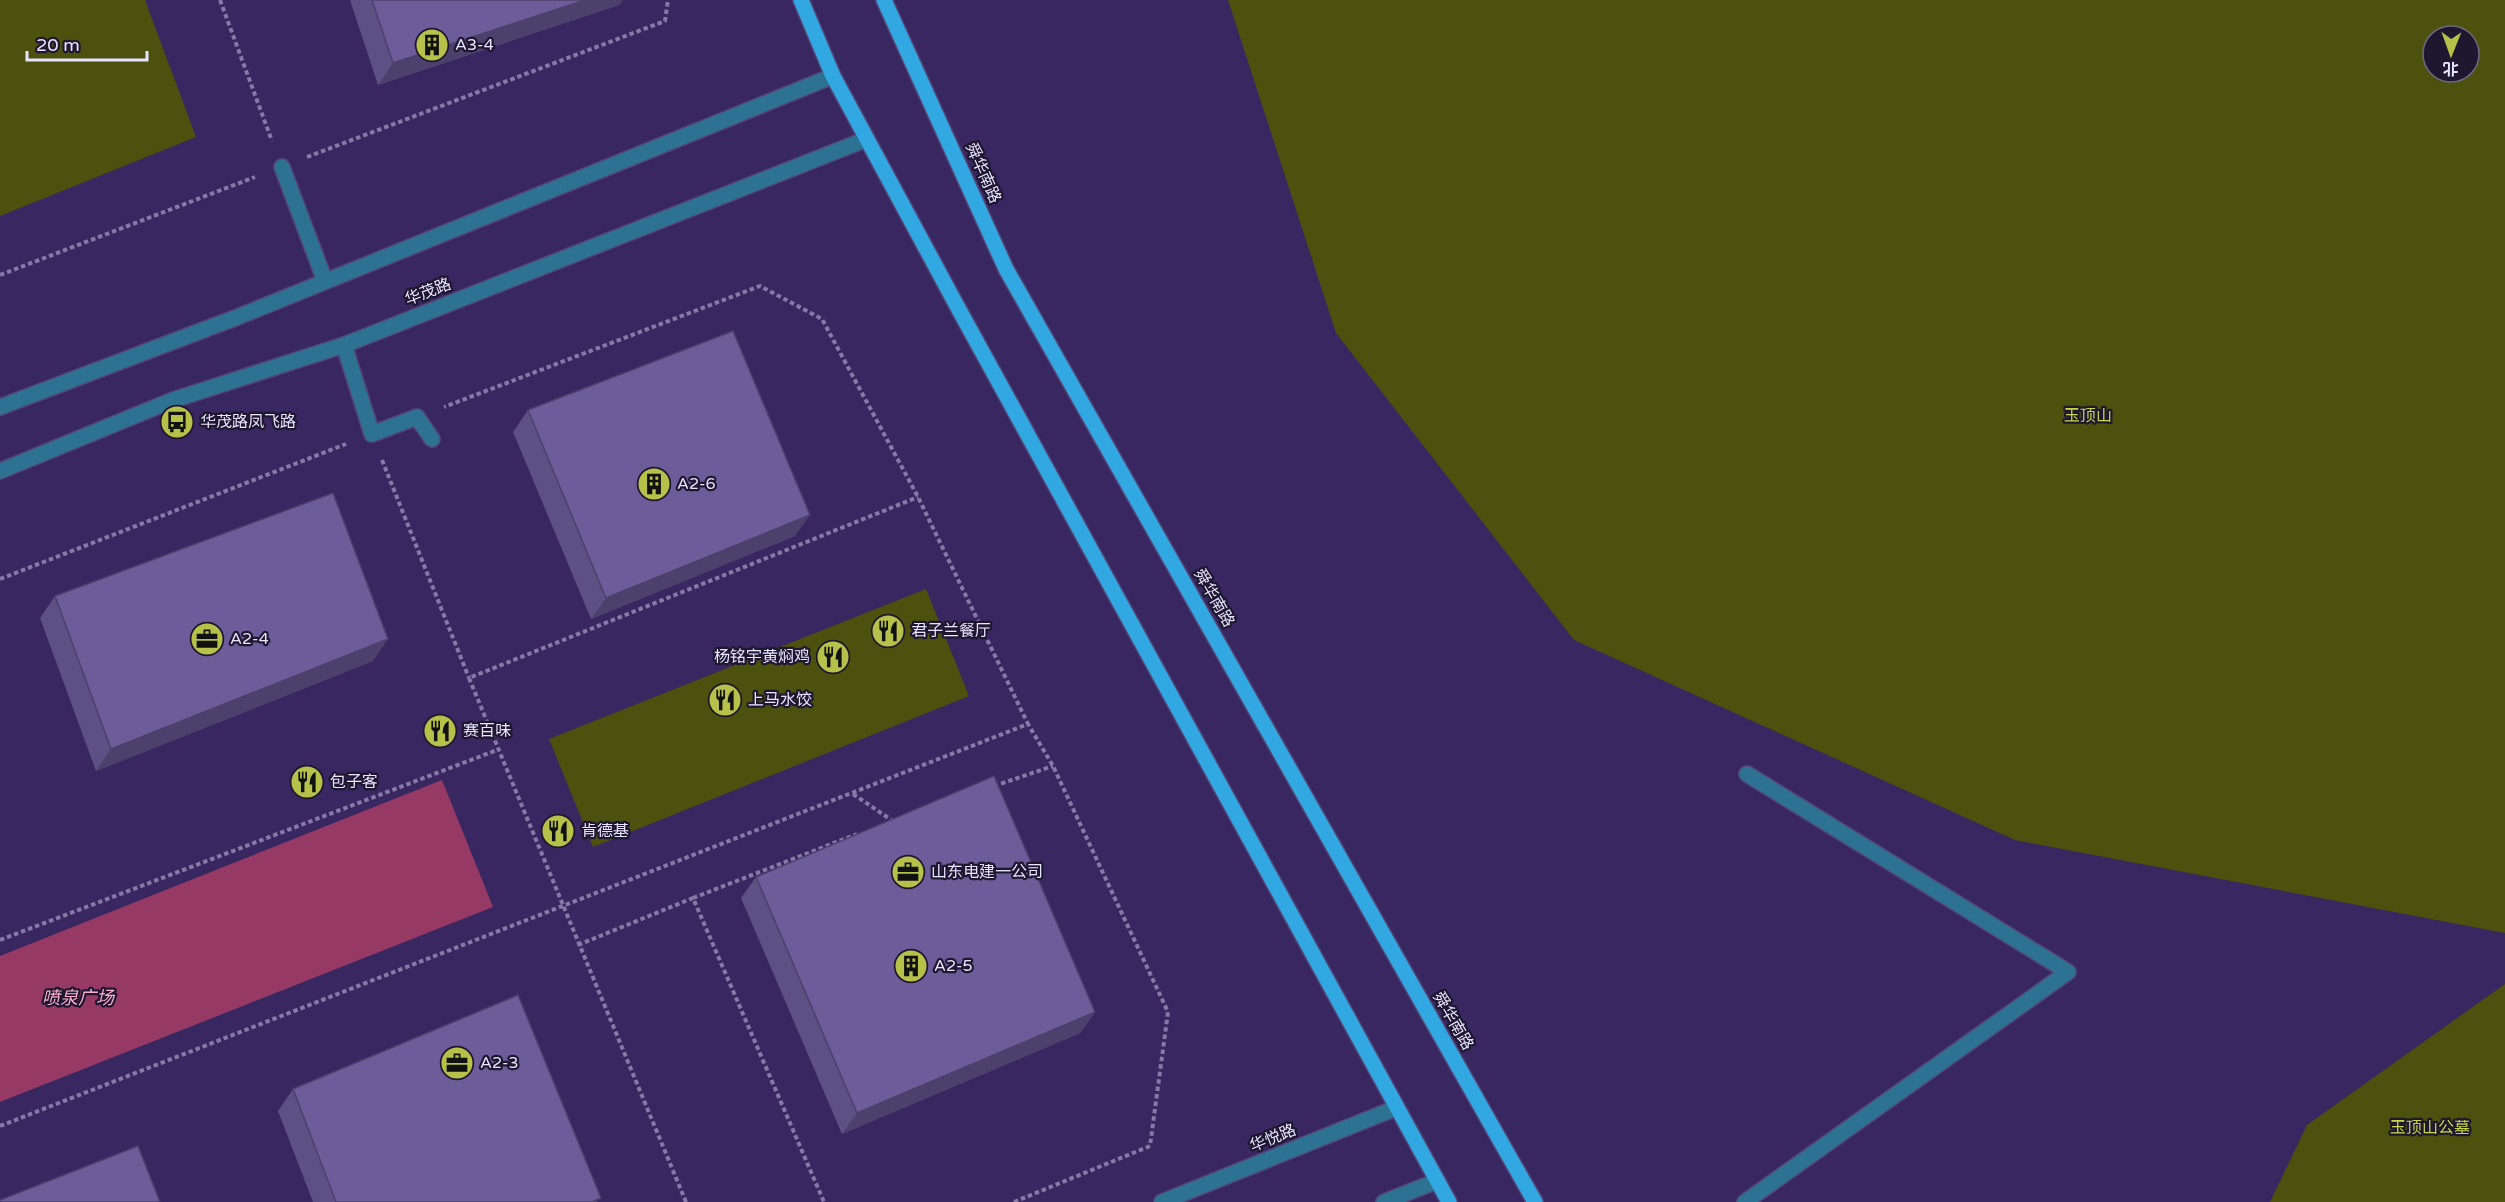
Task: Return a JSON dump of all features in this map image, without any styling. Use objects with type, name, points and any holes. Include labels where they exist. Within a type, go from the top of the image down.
[{"type":"main road","points":[[801,0],[833,76],[1449,1202]]},
{"type":"main road","name":"舜华南路","points":[[884,0],[1006,268],[1535,1202]]},
{"type":"street","points":[[0,407],[235,318],[833,76]]},
{"type":"street","name":"华茂路","points":[[0,471],[173,400],[344,345],[867,139]]},
{"type":"street","points":[[282,167],[325,281]]},
{"type":"street","points":[[344,345],[372,434],[417,417],[432,440]]},
{"type":"street","points":[[1745,1202],[2068,972],[1747,774]]},
{"type":"street","name":"华悦路","points":[[1162,1202],[1396,1108]]},
{"type":"street","points":[[1384,1202],[1437,1181]]},
{"type":"path","points":[[220,0],[282,167]]},
{"type":"path","points":[[0,275],[665,21],[669,0]]},
{"type":"path","points":[[417,417],[760,285],[822,319],[918,497],[1028,724],[1053,766],[1168,1012],[1150,1146],[1014,1202]]},
{"type":"path","points":[[0,579],[372,434],[497,750],[686,1202]]},
{"type":"path","points":[[469,678],[918,497]]},
{"type":"path","points":[[0,1126],[1028,724]]},
{"type":"path","points":[[0,940],[497,750]]},
{"type":"path","points":[[989,788],[1053,766]]},
{"type":"path","points":[[852,794],[893,821]]},
{"type":"path","points":[[882,825],[903,817]]},
{"type":"path","points":[[578,945],[860,834]]},
{"type":"path","points":[[693,898],[824,1202]]},
{"type":"green space","points":[[0,0],[145,0],[196,137],[0,216]]},
{"type":"green space","name":"玉顶山","points":[[1228,0],[2505,0],[2505,933],[2015,840],[1574,640],[1336,333]]},
{"type":"green space","points":[[926,589],[969,696],[593,847],[549,739]]},
{"type":"green space","name":"玉顶山公墓","points":[[2505,984],[2505,1202],[2270,1202],[2307,1125]]},
{"type":"water","name":"喷泉广场","points":[[442,780],[493,907],[0,1102],[0,956]]},
{"type":"building","points":[[372,0],[585,0],[393,63]]},
{"type":"building","name":"A2-6","points":[[733,331],[810,515],[606,598],[528,410]]},
{"type":"building","name":"A2-4","points":[[333,493],[388,639],[111,749],[55,596]]},
{"type":"building","name":"A2-5","points":[[994,776],[1095,1012],[857,1113],[756,877]]},
{"type":"building","name":"A2-3","points":[[518,995],[601,1198],[592,1202],[336,1202],[293,1089]]},
{"type":"building","points":[[138,1146],[160,1202],[0,1202],[0,1200]]},
{"type":"place","name":"A3-4","points":[[432,45]]},
{"type":"place","name":"华茂路凤飞路","points":[[177,422]]},
{"type":"place","name":"A2-6","points":[[654,484]]},
{"type":"place","name":"君子兰餐厅","points":[[888,631]]},
{"type":"place","name":"A2-4","points":[[207,639]]},
{"type":"place","name":"杨铭宇黄焖鸡","points":[[833,657]]},
{"type":"place","name":"上马水饺","points":[[725,700]]},
{"type":"place","name":"赛百味","points":[[440,731]]},
{"type":"place","name":"包子客","points":[[307,782]]},
{"type":"place","name":"肯德基","points":[[558,831]]},
{"type":"place","name":"山东电建一公司","points":[[908,872]]},
{"type":"place","name":"A2-5","points":[[911,966]]},
{"type":"place","name":"A2-3","points":[[457,1063]]}]
